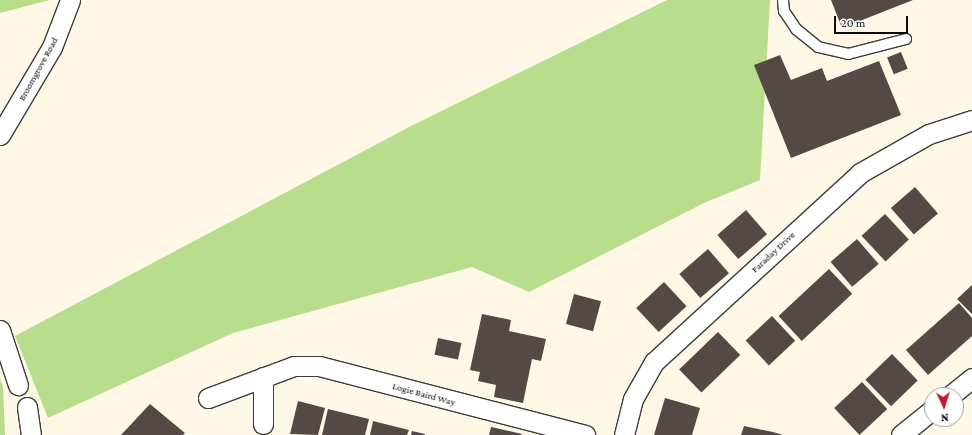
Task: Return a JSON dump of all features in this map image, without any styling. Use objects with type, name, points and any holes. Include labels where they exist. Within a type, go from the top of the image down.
[{"type":"street","name":"Broomgrove Road","points":[[0,135],[52,47],[70,0]]},
{"type":"street","name":"Faraday Drive","points":[[624,435],[633,399],[654,362],[860,173],[929,134],[972,120]]},
{"type":"street","points":[[0,330],[18,385]]},
{"type":"street","name":"Logie Baird Way","points":[[208,398],[294,366],[319,366],[550,431],[585,435]]},
{"type":"street","points":[[263,377],[264,424]]},
{"type":"street","points":[[960,387],[972,378]]},
{"type":"street","points":[[27,408],[31,435]]},
{"type":"street","points":[[901,435],[924,416]]},
{"type":"lane","points":[[783,0],[784,12],[796,29],[818,47],[848,54],[906,39]]},
{"type":"green space","points":[[0,0],[50,0],[0,13]]},
{"type":"green space","points":[[667,0],[770,0],[760,180],[704,203],[529,292],[472,267],[233,333],[48,418],[15,336],[411,126]]},
{"type":"green space","points":[[0,379],[3,387],[5,435],[0,435]]},
{"type":"building","points":[[831,0],[913,0],[842,28]]},
{"type":"building","points":[[901,52],[908,69],[894,74],[887,58]]},
{"type":"building","points":[[780,55],[791,80],[822,68],[827,81],[879,61],[901,115],[791,158],[754,65]]},
{"type":"building","points":[[915,187],[938,213],[914,234],[891,208]]},
{"type":"building","points":[[746,210],[767,234],[738,259],[717,235]]},
{"type":"building","points":[[885,214],[909,240],[885,261],[862,236]]},
{"type":"building","points":[[857,239],[879,264],[852,287],[831,262]]},
{"type":"building","points":[[708,249],[729,273],[700,298],[679,274]]},
{"type":"building","points":[[829,269],[852,294],[802,341],[779,316]]},
{"type":"building","points":[[664,282],[687,306],[659,332],[636,308]]},
{"type":"building","points":[[972,285],[972,314],[957,299]]},
{"type":"building","points":[[574,294],[601,301],[593,331],[566,324]]},
{"type":"building","points":[[959,303],[972,318],[972,336],[928,375],[906,350]]},
{"type":"building","points":[[482,314],[511,320],[509,331],[546,339],[541,361],[532,359],[523,403],[494,397],[496,385],[478,381],[480,372],[470,370]]},
{"type":"building","points":[[772,316],[795,341],[769,365],[746,341]]},
{"type":"building","points":[[718,332],[740,355],[701,393],[679,370]]},
{"type":"building","points":[[438,338],[461,343],[458,360],[434,355]]},
{"type":"building","points":[[892,354],[918,381],[891,406],[865,380]]},
{"type":"building","points":[[862,382],[887,409],[859,435],[834,408]]},
{"type":"building","points":[[665,398],[700,408],[692,435],[654,435]]},
{"type":"building","points":[[298,401],[325,408],[318,435],[290,434]]},
{"type":"building","points":[[150,404],[185,433],[183,435],[121,435]]},
{"type":"building","points":[[328,409],[369,419],[365,435],[322,435]]},
{"type":"building","points":[[373,421],[409,430],[407,435],[370,435]]},
{"type":"building","points":[[744,426],[773,432],[783,435],[741,435]]},
{"type":"building","points":[[491,427],[522,434],[489,435]]},
{"type":"building","points":[[412,431],[425,434],[425,435],[411,435]]}]
